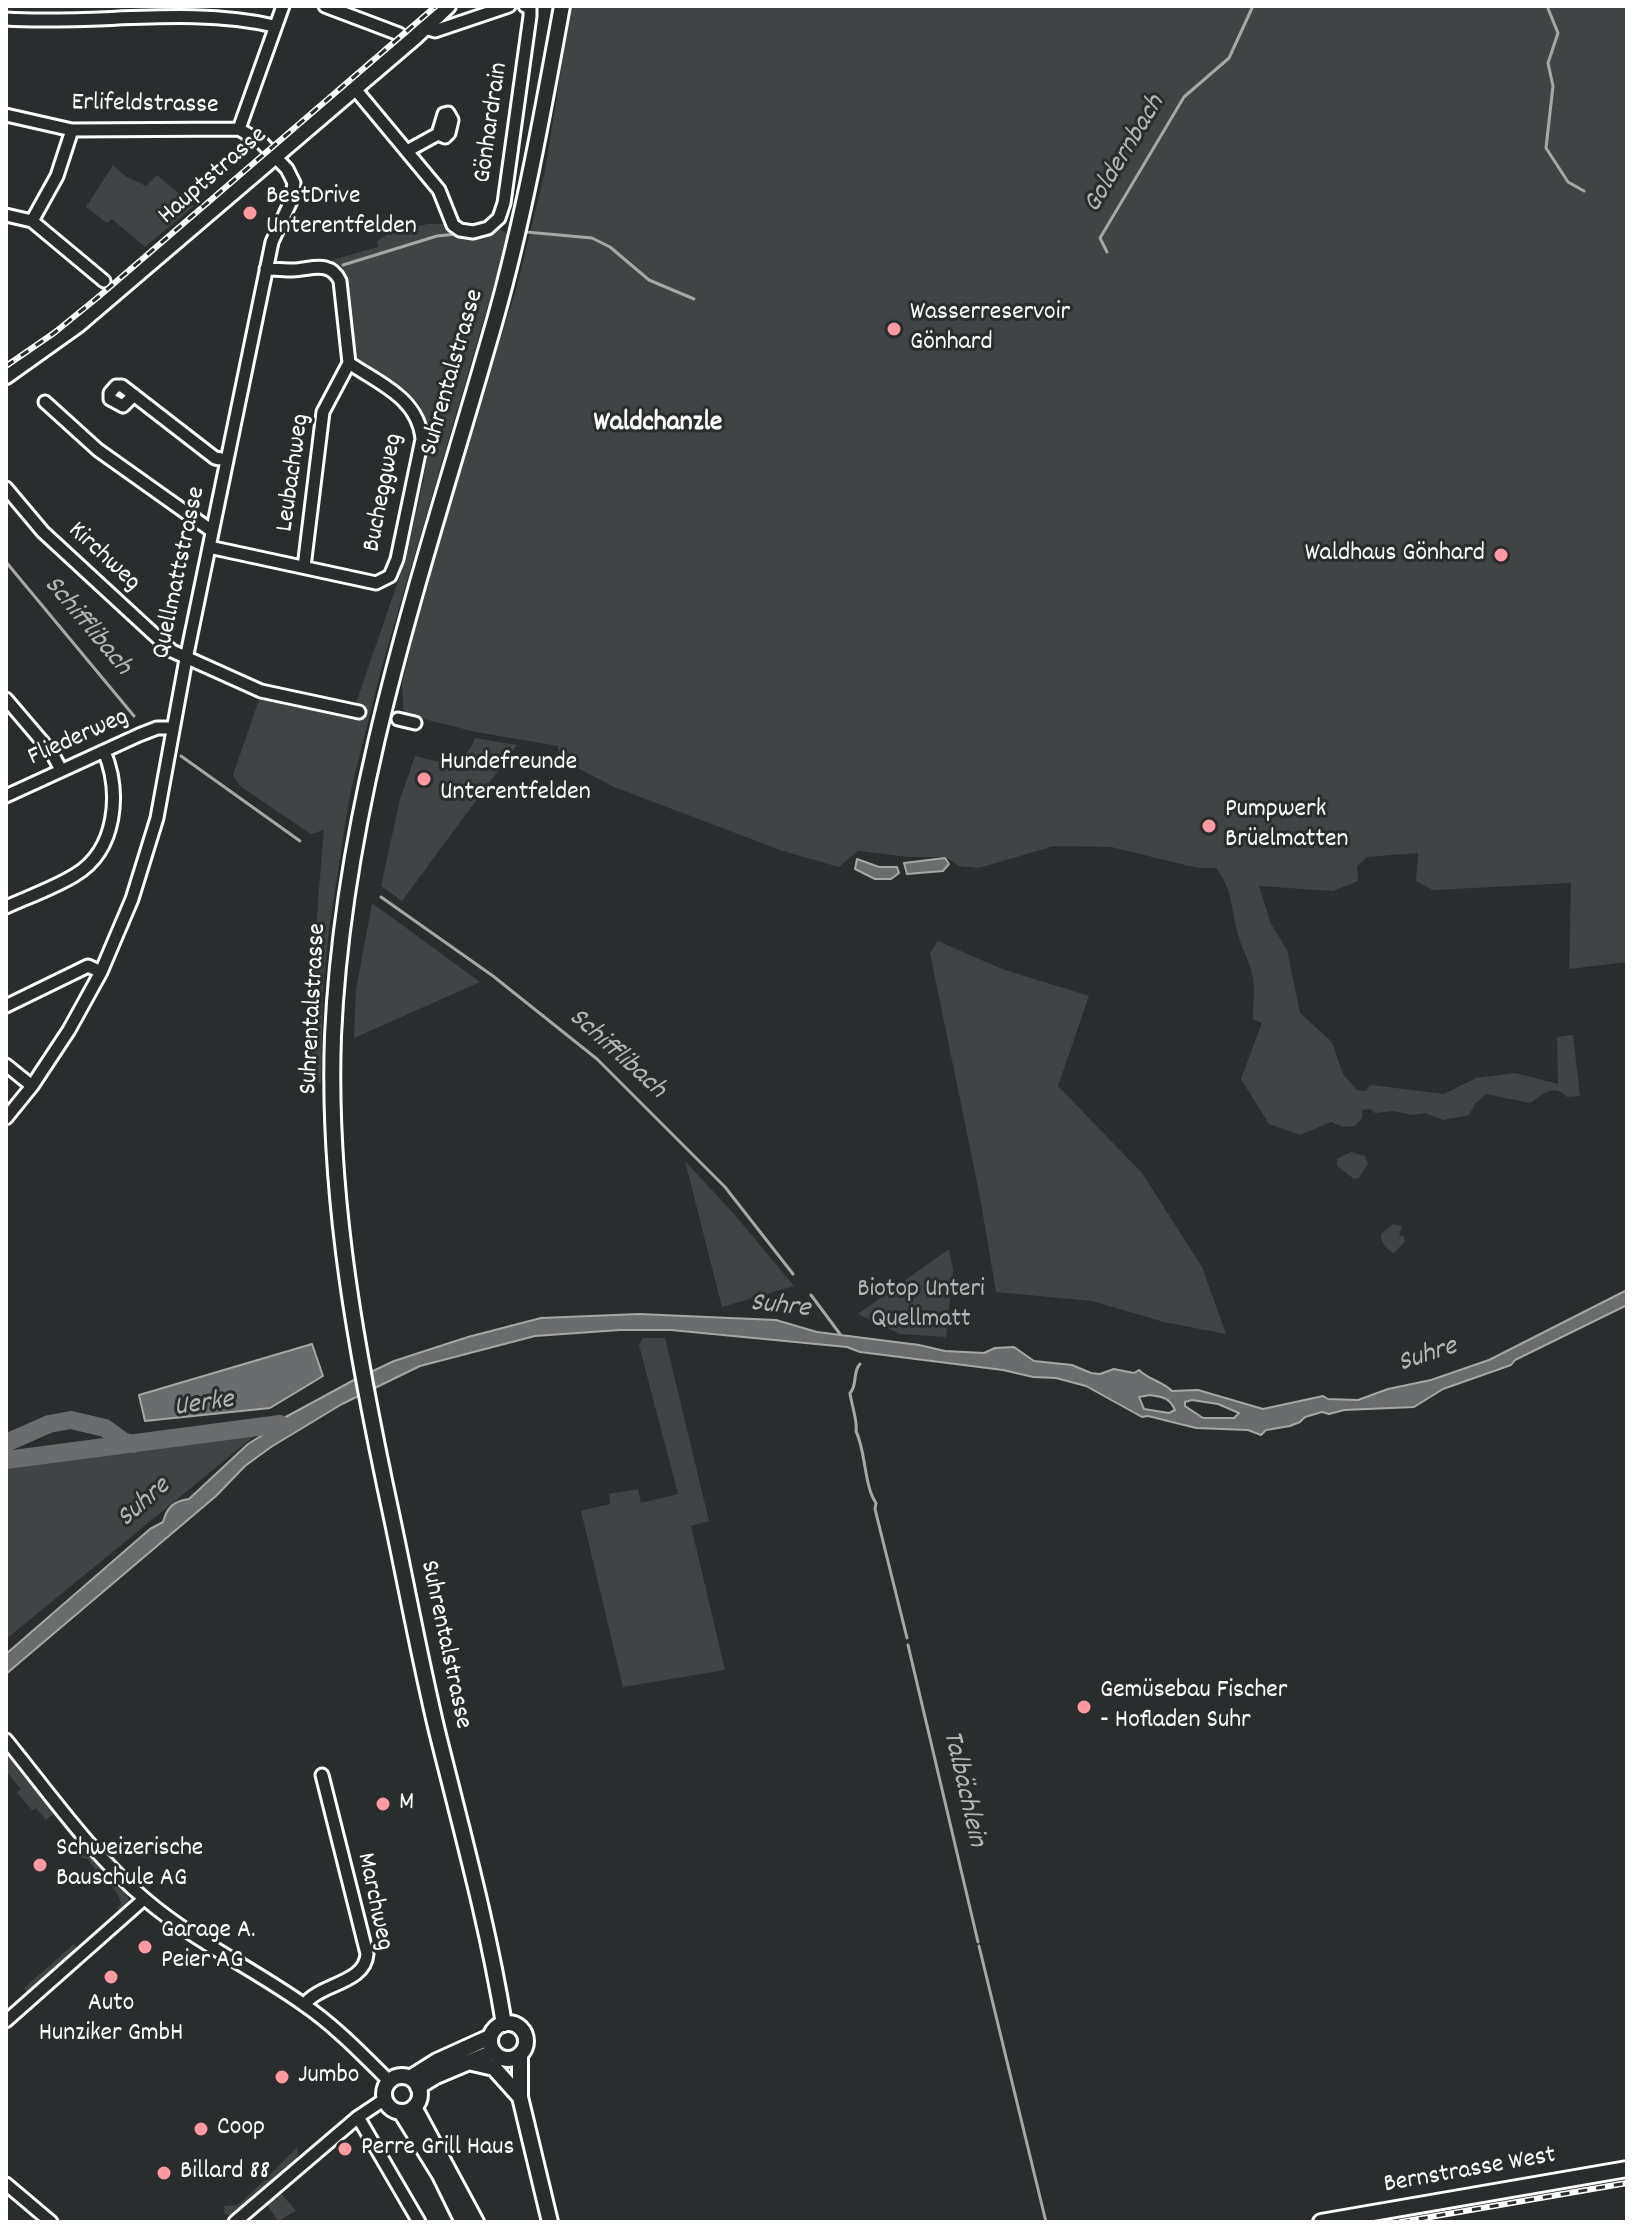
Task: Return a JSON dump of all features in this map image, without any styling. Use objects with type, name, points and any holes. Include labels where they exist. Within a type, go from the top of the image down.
[{"type":"main road","name":"Hauptstrasse","points":[[6,376],[79,324],[448,6]]},
{"type":"main road","points":[[537,140],[540,82],[552,6]]},
{"type":"main road","name":"Suhrentalstrasse","points":[[504,2024],[436,1724],[358,1348],[339,1215],[333,1035],[347,891],[360,813],[387,692],[496,317],[537,140],[562,6]]},
{"type":"main road","points":[[414,2083],[437,2061],[495,2049],[511,2059],[520,2054],[526,2044],[524,2033],[517,2026],[504,2024],[498,2027],[495,2049],[520,2097]]},
{"type":"main road","points":[[414,2083],[419,2098],[407,2109],[391,2108],[385,2099],[384,2089],[389,2081],[399,2076],[414,2083],[495,2049]]},
{"type":"main road","points":[[520,2054],[520,2097],[550,2222]]},
{"type":"main road","points":[[467,2062],[494,2068],[520,2097]]},
{"type":"main road","points":[[428,2134],[425,2098],[436,2076]]},
{"type":"main road","points":[[407,2109],[428,2134],[476,2222]]},
{"type":"main road","points":[[407,2109],[463,2222]]},
{"type":"main road","name":"Bernstrasse West","points":[[1321,2222],[1627,2169]]},
{"type":"street","points":[[239,129],[283,6]]},
{"type":"street","points":[[325,6],[399,34]]},
{"type":"street","points":[[426,28],[435,31],[509,6]]},
{"type":"street","name":"Gönhardrain","points":[[407,151],[439,190],[453,225],[460,230],[473,232],[492,226],[499,218],[504,203],[530,16],[530,8],[525,6]]},
{"type":"street","points":[[6,19],[51,21],[221,17],[274,26]]},
{"type":"street","points":[[355,89],[407,151],[438,134]]},
{"type":"street","name":"Erlifeldstrasse","points":[[6,115],[72,130],[239,129],[262,143],[274,157]]},
{"type":"street","points":[[32,221],[57,176],[72,130]]},
{"type":"street","name":"Quellmattstrasse","points":[[6,1118],[32,1086],[69,1030],[101,972],[132,899],[157,818],[186,659],[266,269],[272,242],[294,192],[291,174],[274,157]]},
{"type":"street","points":[[6,215],[32,221],[104,281]]},
{"type":"street","points":[[266,269],[322,266],[335,271],[340,281],[349,363]]},
{"type":"street","name":"Bucheggweg","points":[[209,547],[376,583],[390,576],[397,559],[422,439],[420,422],[407,402],[349,363]]},
{"type":"street","name":"Leubachweg","points":[[304,567],[323,412],[349,363]]},
{"type":"street","points":[[134,395],[215,458],[227,460]]},
{"type":"street","points":[[45,402],[98,450],[212,531]]},
{"type":"street","name":"Kirchweg","points":[[6,488],[43,532],[172,651],[261,691],[359,712]]},
{"type":"street","points":[[6,699],[52,753],[61,770]]},
{"type":"street","points":[[398,719],[415,723]]},
{"type":"street","name":"Fliederweg","points":[[6,796],[157,728],[173,728]]},
{"type":"street","points":[[6,907],[76,875],[90,863],[113,818],[115,792],[111,767],[104,751]]},
{"type":"street","points":[[6,1006],[88,966],[101,972]]},
{"type":"street","points":[[6,1065],[32,1086]]},
{"type":"street","points":[[6,1740],[98,1853],[144,1899],[196,1937],[304,2005],[344,2037],[389,2081]]},
{"type":"street","name":"Marchweg","points":[[304,2005],[316,1992],[358,1973],[367,1954],[322,1775]]},
{"type":"street","points":[[6,2021],[144,1899]]},
{"type":"street","points":[[235,2222],[358,2117],[385,2099]]},
{"type":"street","points":[[358,2117],[419,2222]]},
{"type":"street","points":[[6,2184],[51,2222]]},
{"type":"green space","points":[[571,6],[1627,6],[1627,962],[1569,969],[1571,883],[1433,890],[1416,881],[1418,853],[1367,857],[1357,866],[1358,881],[1333,891],[1259,886],[1271,924],[1287,950],[1300,1013],[1332,1042],[1343,1074],[1357,1090],[1365,1091],[1371,1085],[1444,1094],[1476,1078],[1515,1073],[1558,1084],[1557,1037],[1573,1035],[1580,1096],[1567,1097],[1553,1090],[1530,1103],[1486,1094],[1469,1115],[1443,1120],[1425,1113],[1413,1115],[1362,1110],[1362,1118],[1355,1126],[1343,1127],[1331,1122],[1300,1135],[1269,1124],[1241,1079],[1262,1023],[1253,1019],[1252,973],[1238,934],[1229,892],[1216,868],[1198,868],[1111,847],[1054,846],[979,868],[959,866],[946,857],[909,857],[858,851],[839,867],[783,851],[614,787],[570,764],[559,753],[558,746],[476,732],[404,714],[402,684],[433,553],[517,286],[545,171]]},
{"type":"green space","points":[[113,165],[125,176],[146,186],[157,175],[194,206],[145,247],[112,219],[107,223],[86,207]]},
{"type":"green space","points":[[446,224],[473,236],[498,229],[509,234],[382,666],[350,794],[323,987],[321,1083],[313,1081],[312,1018],[324,830],[311,834],[240,786],[233,775],[261,694],[348,713],[348,717],[358,716],[360,705],[356,703],[406,558],[430,434],[420,405],[405,389],[358,362],[345,276],[329,261],[378,247],[377,241],[395,230]]},
{"type":"green space","name":"Hundefreunde Unterentfelden","points":[[475,738],[517,745],[402,901],[381,886],[400,799],[415,756],[443,762],[458,760],[465,755]]},
{"type":"green space","points":[[372,903],[480,982],[354,1038],[356,990]]},
{"type":"green space","points":[[938,941],[1002,969],[1089,996],[1058,1086],[1142,1173],[1202,1267],[1226,1334],[1164,1322],[1092,1301],[996,1292],[980,1197],[930,953]]},
{"type":"green space","points":[[1351,1152],[1365,1156],[1368,1164],[1359,1178],[1354,1179],[1337,1166],[1337,1159]]},
{"type":"green space","points":[[685,1161],[735,1215],[794,1286],[722,1307]]},
{"type":"green space","points":[[1393,1224],[1402,1226],[1399,1236],[1403,1236],[1405,1241],[1394,1253],[1384,1245],[1381,1237]]},
{"type":"green space","name":"Biotop Unteri Quellmatt","points":[[949,1249],[953,1269],[946,1337],[900,1334],[858,1314]]},
{"type":"green space","points":[[643,1338],[665,1338],[709,1521],[691,1526],[725,1670],[623,1687],[581,1511],[610,1504],[609,1494],[638,1489],[641,1503],[678,1494],[639,1345]]},
{"type":"green space","points":[[257,1434],[6,1639],[6,1466]]},
{"type":"green space","points":[[6,1751],[56,1812],[46,1820],[17,1793],[21,1789],[6,1771]]},
{"type":"green space","points":[[83,1844],[127,1893],[129,1905],[123,1912],[117,1910],[121,1903],[115,1891],[88,1859],[80,1857]]},
{"type":"green space","points":[[74,1944],[79,1950],[27,1993],[24,1988]]},
{"type":"green space","points":[[297,2148],[294,2162],[232,2215],[225,2214],[224,2206],[237,2205],[244,2200]]},
{"type":"green space","points":[[279,2191],[296,2211],[278,2221],[265,2202]]},
{"type":"water","points":[[945,858],[949,864],[943,871],[907,874],[904,863]]},
{"type":"water","points":[[857,859],[879,867],[897,867],[899,873],[891,879],[875,879],[855,869]]},
{"type":"water","points":[[1627,1290],[1627,1305],[1515,1360],[1511,1365],[1443,1389],[1414,1407],[1322,1412],[1290,1426],[1266,1430],[1261,1435],[1248,1430],[1196,1428],[1142,1417],[1086,1386],[1056,1378],[860,1352],[847,1347],[671,1330],[535,1336],[420,1366],[342,1404],[271,1447],[245,1466],[216,1496],[6,1674],[6,1654],[150,1529],[163,1522],[172,1506],[189,1499],[248,1444],[280,1424],[282,1419],[394,1361],[541,1318],[639,1314],[776,1320],[817,1332],[945,1351],[984,1353],[995,1348],[1014,1347],[1034,1361],[1072,1365],[1100,1374],[1114,1369],[1134,1373],[1139,1370],[1172,1391],[1198,1390],[1263,1409],[1323,1396],[1328,1399],[1358,1400],[1489,1360]],"holes":[[[1150,1395],[1165,1398],[1175,1410],[1169,1413],[1144,1409],[1139,1397]],[[1192,1400],[1218,1404],[1239,1413],[1234,1418],[1203,1418],[1185,1406],[1185,1402]]]},
{"type":"water","points":[[312,1344],[323,1376],[270,1408],[145,1421],[139,1395]]},
{"type":"waterway","name":"Goldernbach","points":[[1107,252],[1100,238],[1184,97],[1229,58],[1253,6]]},
{"type":"waterway","points":[[1547,6],[1558,33],[1548,63],[1553,86],[1546,148],[1568,182],[1584,191]]},
{"type":"waterway","points":[[526,232],[592,238],[610,247],[649,280],[694,299]]},
{"type":"waterway","points":[[343,265],[437,236],[457,234]]},
{"type":"waterway","name":"Schifflibach","points":[[6,562],[134,716]]},
{"type":"waterway","name":"Schifflibach","points":[[181,756],[300,841]]},
{"type":"waterway","name":"Schifflibach","points":[[381,897],[493,976],[597,1059],[725,1187],[793,1274]]},
{"type":"waterway","name":"Suhre","points":[[811,1295],[840,1334]]},
{"type":"waterway","name":"Talbächlein","points":[[860,1364],[850,1393],[856,1431],[907,1638]]},
{"type":"waterway","name":"Uerke","points":[[6,1443],[49,1424],[71,1420],[105,1428],[133,1444]]},
{"type":"waterway","name":"Uerke","points":[[6,1460],[280,1424]]},
{"type":"waterway","name":"Talbächlein","points":[[908,1645],[978,1942]]},
{"type":"waterway","name":"Talbächlein","points":[[979,1946],[1046,2222]]},
{"type":"tunnel","points":[[359,712],[398,719]]},
{"type":"railway","points":[[6,366],[97,298],[436,6]]},
{"type":"railway","points":[[1401,2222],[1627,2183]]},
{"type":"place","name":"BestDrive Unterentfelden","points":[[250,213]]},
{"type":"place","name":"Wasserreservoir Gönhard","points":[[894,329]]},
{"type":"place","name":"Waldhaus Gönhard","points":[[1501,555]]},
{"type":"place","name":"Hundefreunde Unterentfelden","points":[[424,779]]},
{"type":"place","name":"Pumpwerk Brüelmatten","points":[[1209,826]]},
{"type":"place","name":"Gemüsebau Fischer - Hofladen Suhr","points":[[1084,1707]]},
{"type":"place","name":"M","points":[[383,1804]]},
{"type":"place","name":"Schweizerische Bauschule AG","points":[[40,1865]]},
{"type":"place","name":"Garage A. Peier AG","points":[[145,1947]]},
{"type":"place","name":"Auto Hunziker GmbH","points":[[111,1977]]},
{"type":"place","name":"Jumbo","points":[[282,2077]]},
{"type":"place","name":"Coop","points":[[201,2129]]},
{"type":"place","name":"Perre Grill Haus","points":[[345,2149]]},
{"type":"place","name":"Billard 88","points":[[164,2173]]},
{"type":"district","name":"Waldchanzle","points":[[658,425]]}]
